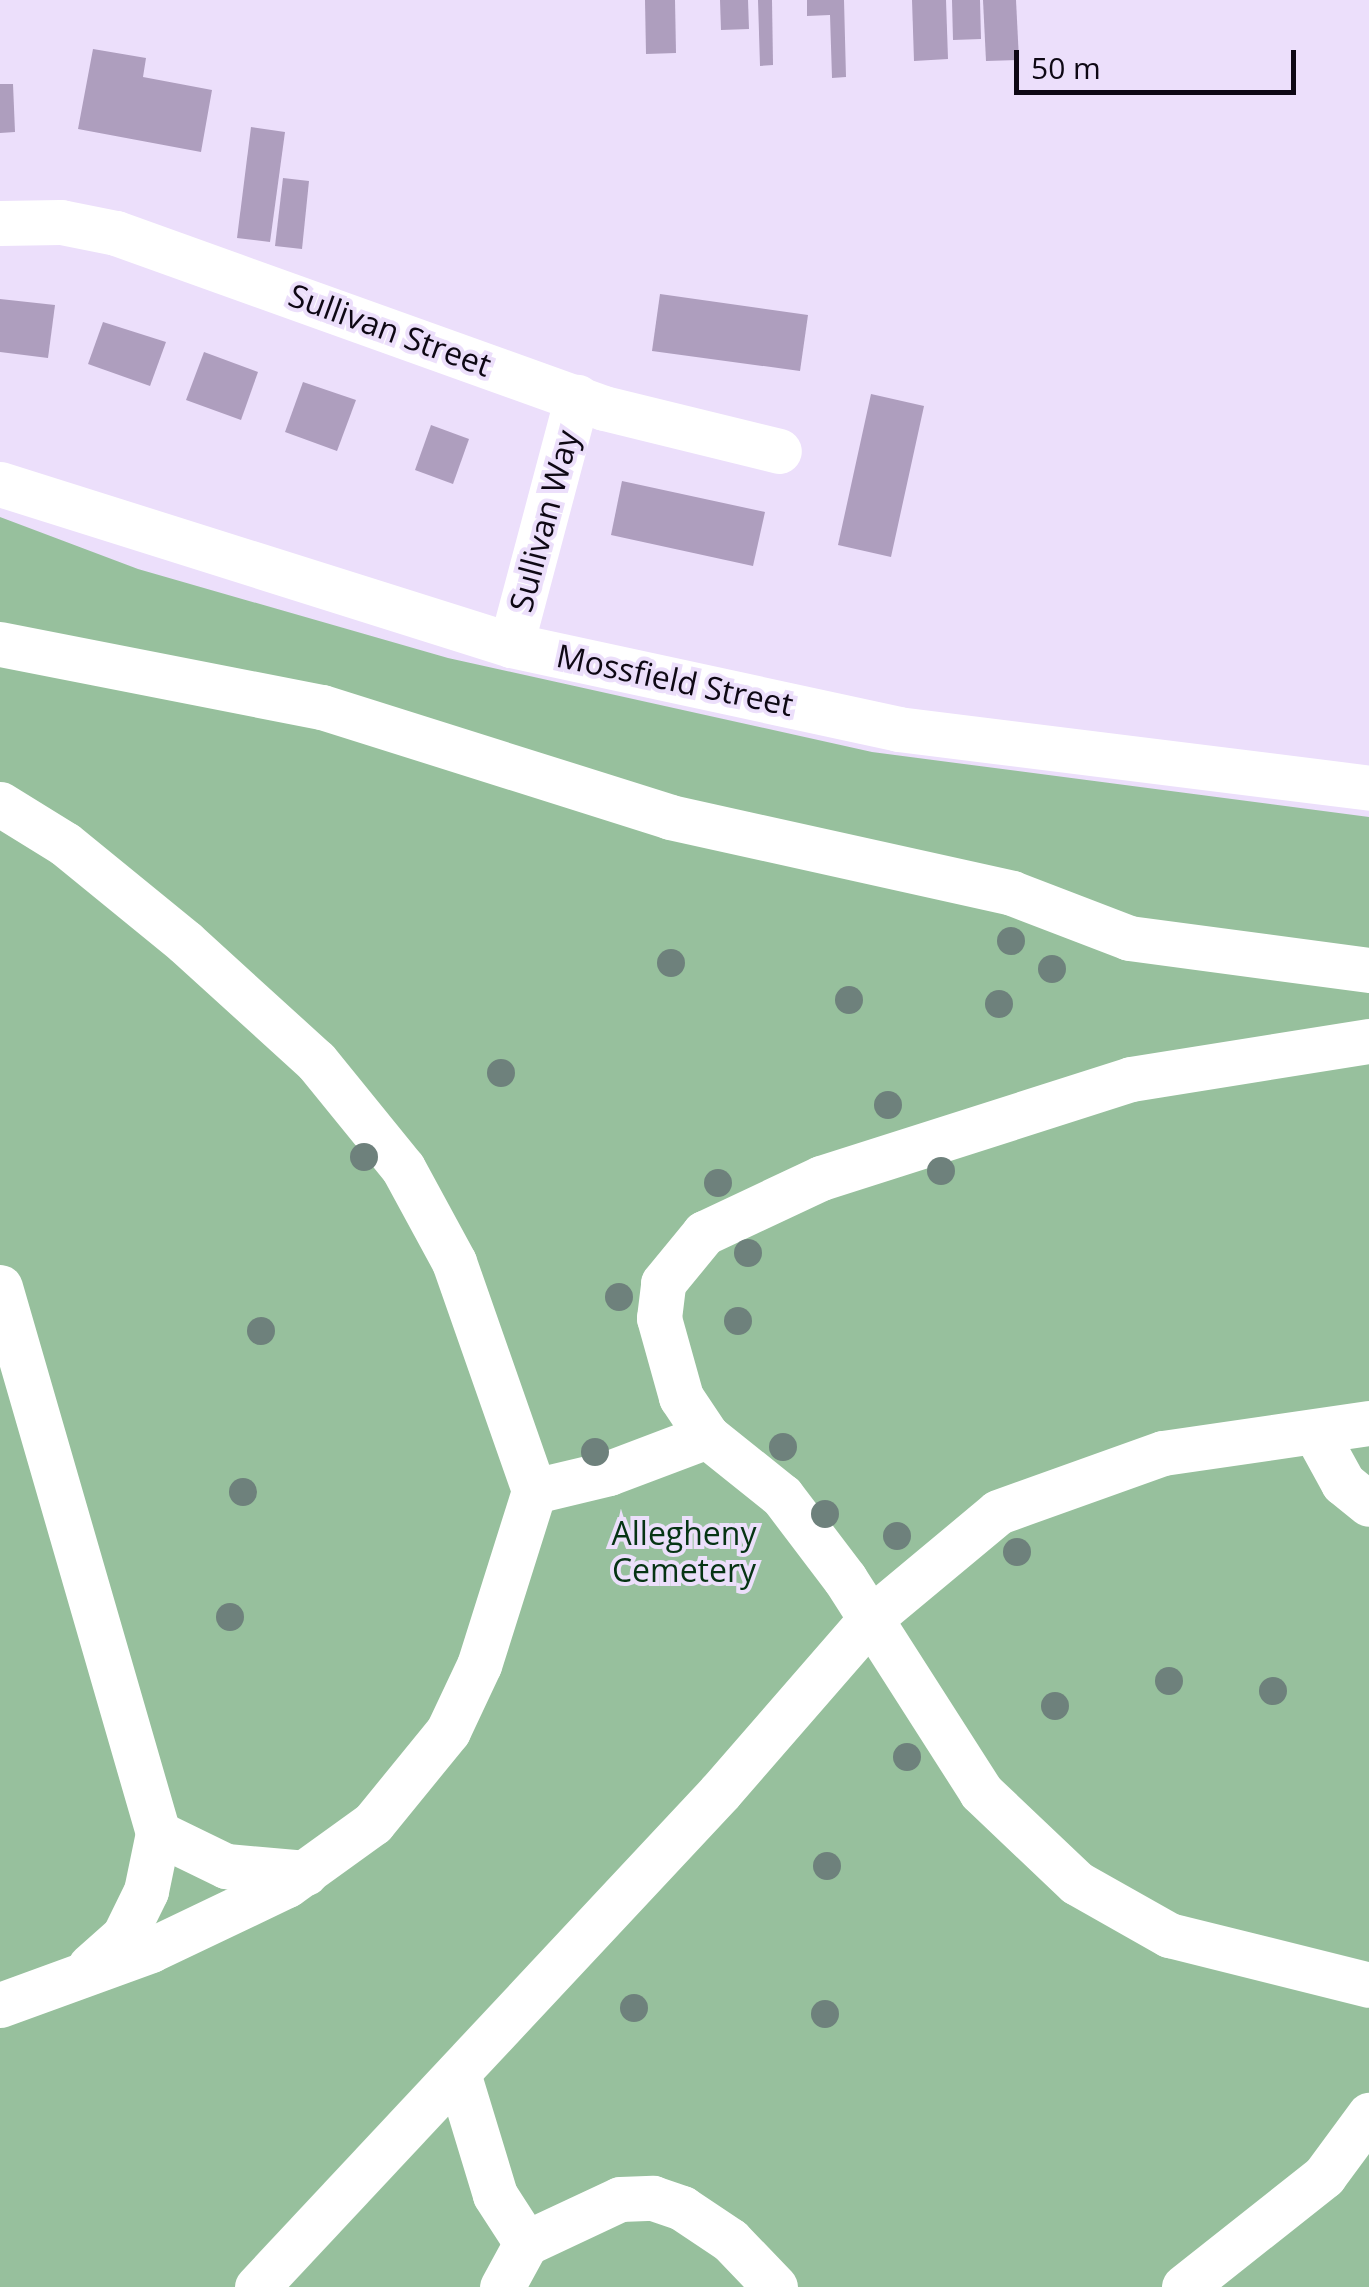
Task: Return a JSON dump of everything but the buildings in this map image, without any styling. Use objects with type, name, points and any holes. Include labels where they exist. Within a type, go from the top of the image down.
[{"type":"street","name":"Sullivan Street","points":[[0,223],[60,222],[116,232],[578,397],[779,452]]},
{"type":"street","name":"Sullivan Way","points":[[511,645],[578,397]]},
{"type":"street","name":"Mossfield Street","points":[[0,484],[511,645],[898,729],[1369,788]]},
{"type":"street","points":[[0,644],[322,707],[670,818],[1012,893],[1129,938],[1369,970]]},
{"type":"street","points":[[0,804],[65,844],[185,942],[316,1062],[402,1168],[454,1262],[534,1491],[480,1665],[448,1731],[373,1824],[306,1872],[151,1950],[0,2005]]},
{"type":"street","points":[[1369,1041],[1131,1079],[821,1178],[704,1233],[663,1283],[659,1318],[681,1398],[707,1436],[782,1496],[871,1618],[982,1792],[1078,1883],[1169,1935],[1369,1985]]},
{"type":"street","points":[[0,1287],[158,1834],[146,1891],[124,1936],[79,1976]]},
{"type":"street","points":[[257,2287],[720,1792],[871,1618],[998,1512],[1042,1492],[1163,1453],[1369,1422]]},
{"type":"street","points":[[1315,1432],[1342,1483],[1369,1504]]},
{"type":"street","points":[[534,1491],[610,1473],[707,1436]]},
{"type":"street","points":[[158,1834],[226,1866],[306,1872]]},
{"type":"street","points":[[458,2073],[495,2195],[526,2243]]},
{"type":"street","points":[[1184,2287],[1324,2176],[1369,2115]]},
{"type":"street","points":[[502,2287],[526,2243],[620,2199],[653,2198],[682,2208],[730,2240],[775,2287]]},
{"type":"green space","name":"Allegheny Cemetery","points":[[0,517],[138,569],[448,658],[872,752],[1369,817],[1369,2287],[0,2287]]}]
